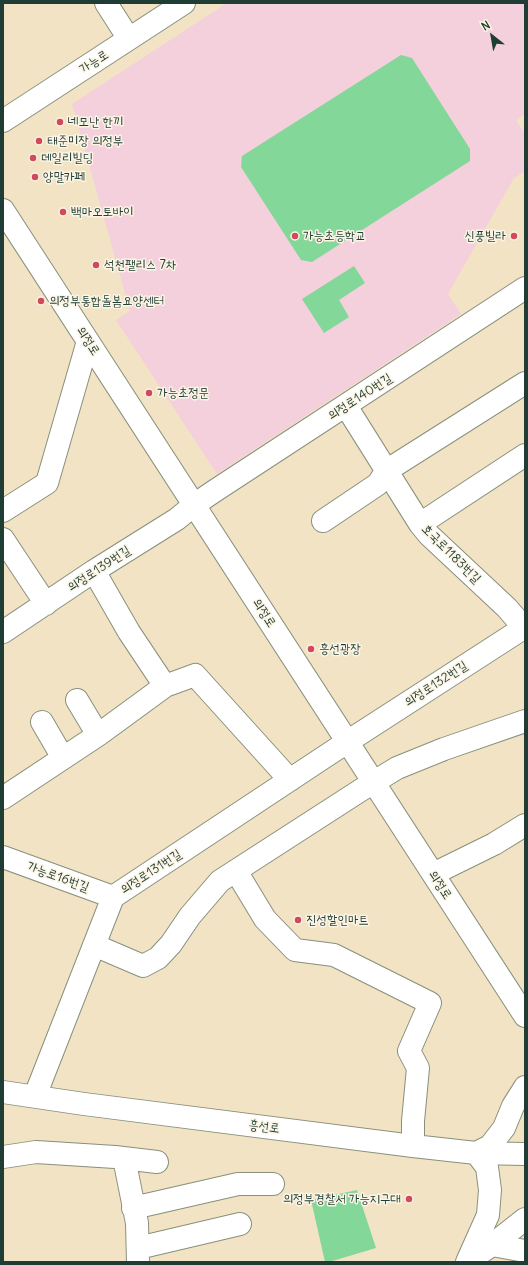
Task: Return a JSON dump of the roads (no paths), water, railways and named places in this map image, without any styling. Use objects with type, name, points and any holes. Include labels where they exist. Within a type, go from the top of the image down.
[{"type":"street","points":[[106,3],[129,39]]},
{"type":"street","name":"가능로","points":[[3,121],[184,3]]},
{"type":"street","name":"의정로","points":[[3,210],[524,1014]]},
{"type":"street","name":"의정로140번길","points":[[194,505],[525,288]]},
{"type":"street","points":[[3,511],[47,483],[88,341]]},
{"type":"street","points":[[323,521],[378,484],[386,471],[525,383]]},
{"type":"street","name":"호국로1183번길","points":[[346,406],[420,524],[429,535],[508,608],[525,628]]},
{"type":"street","points":[[420,524],[525,455]]},
{"type":"street","name":"의정로139번길","points":[[3,632],[94,571],[177,519],[194,505]]},
{"type":"street","points":[[3,539],[46,604]]},
{"type":"street","points":[[94,571],[129,632],[165,686]]},
{"type":"street","name":"의정로132번길","points":[[347,742],[525,628]]},
{"type":"street","points":[[3,798],[98,735],[165,686],[195,675],[290,780]]},
{"type":"street","points":[[77,700],[98,735]]},
{"type":"street","points":[[94,945],[142,966],[158,958],[171,944],[190,916],[220,881],[397,768],[444,749],[525,721]]},
{"type":"street","points":[[42,722],[63,758]]},
{"type":"street","name":"의정로131번길","points":[[35,1096],[113,897],[347,742]]},
{"type":"street","points":[[433,874],[494,844],[525,825]]},
{"type":"street","name":"가능로16번길","points":[[3,857],[113,897]]},
{"type":"street","points":[[236,871],[265,919],[295,950],[334,955],[430,1002],[409,1051],[418,1068],[413,1121],[413,1146]]},
{"type":"street","points":[[467,1262],[488,1215],[490,1190],[486,1167],[476,1153],[490,1146],[504,1128],[513,1106],[525,1088]]},
{"type":"street","name":"흥선로","points":[[3,1092],[84,1104],[413,1146],[476,1153],[525,1154]]},
{"type":"street","points":[[3,1157],[36,1152],[124,1158],[157,1162]]},
{"type":"street","points":[[124,1158],[137,1224],[138,1255],[240,1224]]},
{"type":"street","points":[[133,1208],[238,1184],[273,1184]]},
{"type":"street","points":[[467,1262],[492,1245],[525,1219]]},
{"type":"street","points":[[492,1245],[525,1251]]},
{"type":"place","name":"네모난 한끼","points":[[60,122]]},
{"type":"place","name":"태준미장 의정부","points":[[39,141]]},
{"type":"place","name":"데일리빌딩","points":[[33,158]]},
{"type":"place","name":"양말카페","points":[[35,177]]},
{"type":"place","name":"백마오토바이","points":[[63,212]]},
{"type":"place","name":"가능초등학교","points":[[295,236]]},
{"type":"place","name":"신풍빌라","points":[[514,236]]},
{"type":"place","name":"석천팰리스 7차","points":[[96,265]]},
{"type":"place","name":"의정부통합돌봄요양센터","points":[[41,301]]},
{"type":"place","name":"가능초정문","points":[[149,393]]},
{"type":"place","name":"흥선광장","points":[[311,649]]},
{"type":"place","name":"진성할인마트","points":[[298,920]]},
{"type":"place","name":"의정부경찰서 가능지구대","points":[[409,1199]]}]
